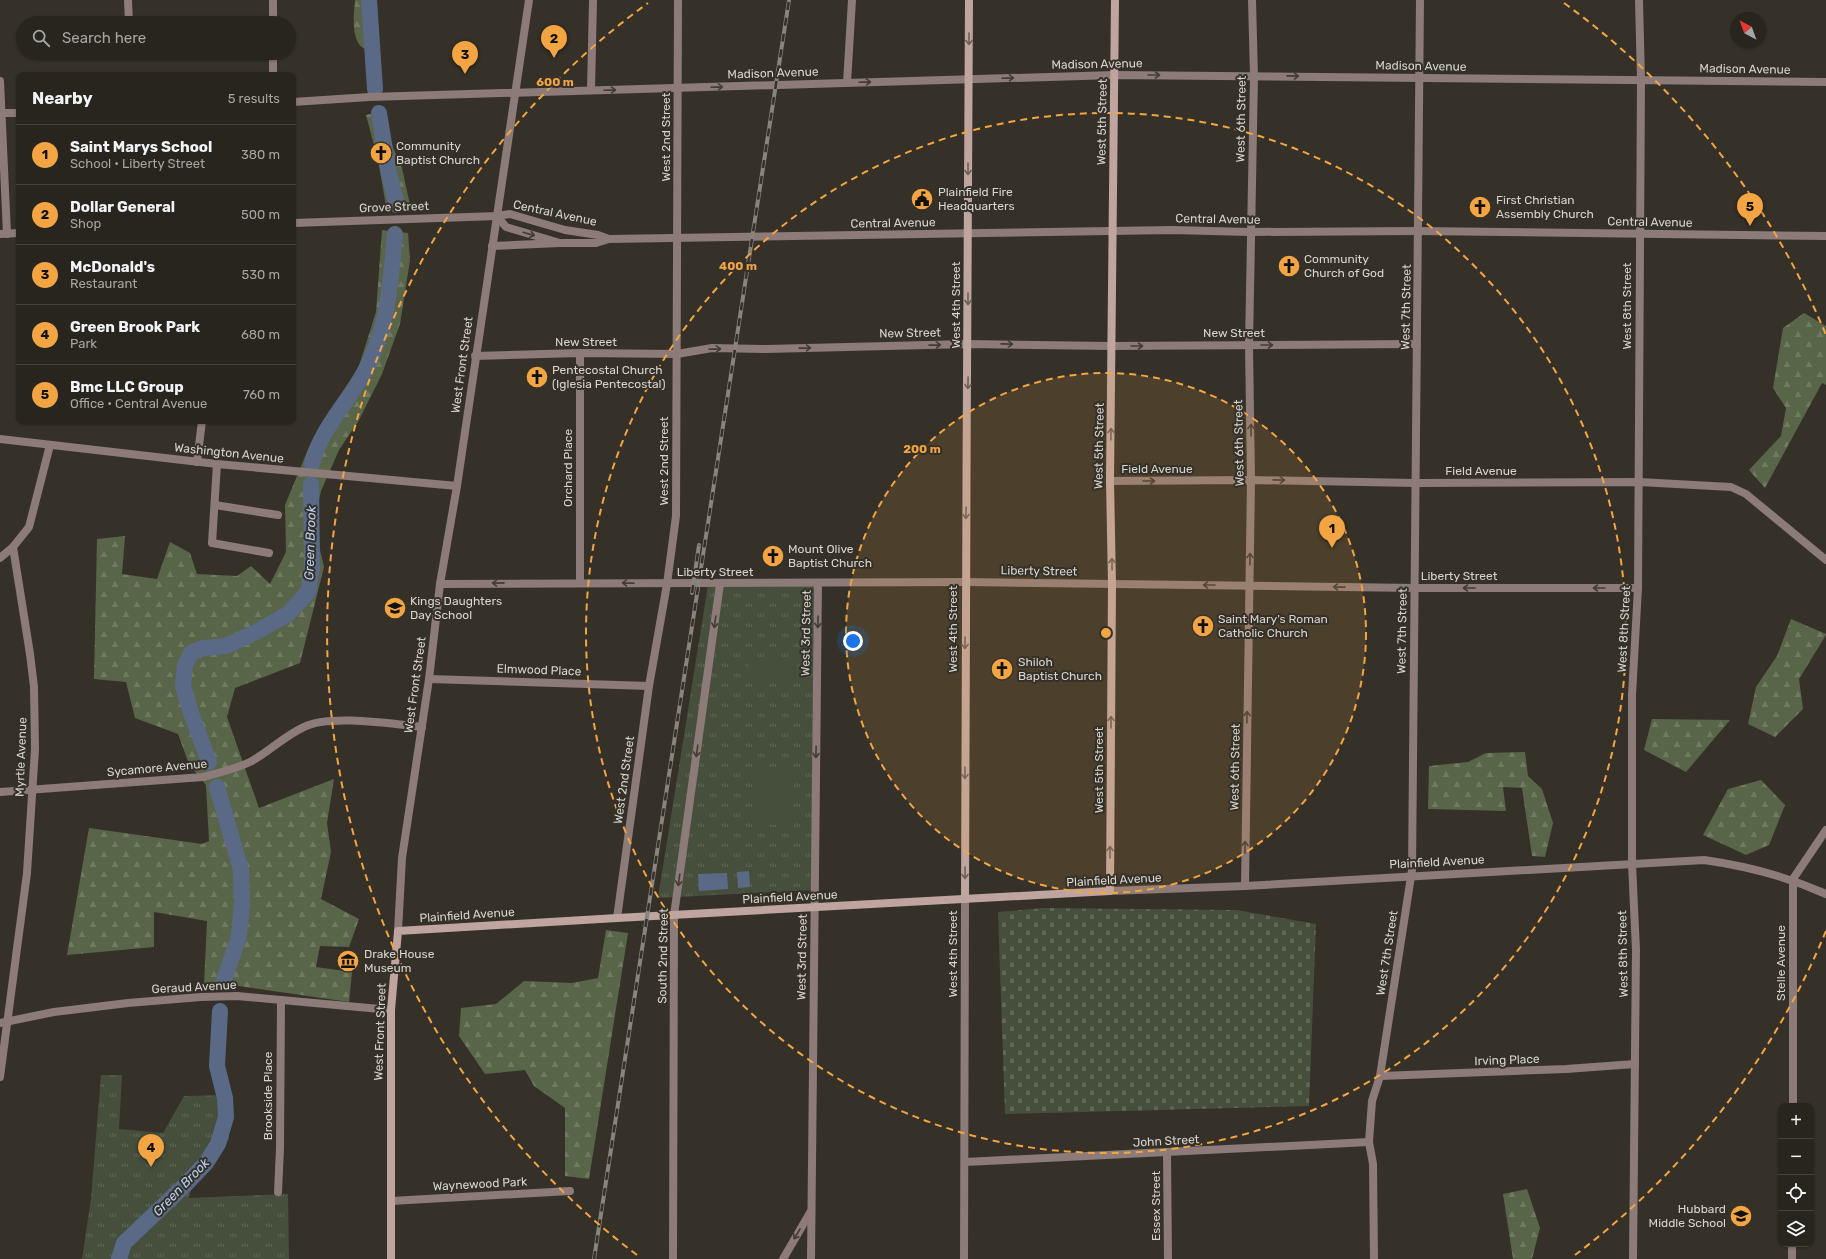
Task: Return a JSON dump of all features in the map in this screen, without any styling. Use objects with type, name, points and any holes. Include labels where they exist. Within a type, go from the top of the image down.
[{"type":"main road","name":"West 4th Street","points":[[965,899],[965,582],[968,344],[969,0]]},
{"type":"main road","name":"West 5th Street","points":[[1110,891],[1112,584],[1110,481],[1115,0]]},
{"type":"main road","name":"Plainfield Avenue","points":[[398,931],[1110,891]]},
{"type":"main road","name":"West Front Street","points":[[391,1259],[391,1010],[398,931]]},
{"type":"street","points":[[128,0],[129,16]]},
{"type":"street","points":[[273,0],[273,16]]},
{"type":"street","name":"West Front Street","points":[[398,931],[402,858],[429,679],[440,584],[457,486],[475,356],[529,0]]},
{"type":"street","points":[[591,90],[593,0]]},
{"type":"street","name":"West 2nd Street","points":[[617,918],[649,686],[667,584],[676,516],[678,0]]},
{"type":"street","points":[[847,83],[852,0]]},
{"type":"street","name":"West 6th Street","points":[[1245,886],[1251,480],[1249,345],[1254,76],[1252,0]]},
{"type":"street","name":"West 7th Street","points":[[1374,1259],[1372,1164],[1369,1142],[1372,1101],[1380,1076],[1411,876],[1420,0]]},
{"type":"street","name":"West 8th Street","points":[[1633,1259],[1636,950],[1632,864],[1632,695],[1638,588],[1641,80],[1639,0]]},
{"type":"street","points":[[273,60],[273,72]]},
{"type":"street","name":"Madison Avenue","points":[[296,102],[369,97],[516,92],[1115,75],[1826,82]]},
{"type":"street","points":[[0,82],[4,234],[16,233]]},
{"type":"street","points":[[1,113],[16,112]]},
{"type":"street","name":"Central Avenue","points":[[497,216],[510,214],[565,230],[598,235],[609,239]]},
{"type":"street","name":"Central Avenue","points":[[497,216],[506,227],[560,242],[596,243],[609,239],[1172,230],[1250,232],[1418,231],[1826,236]]},
{"type":"street","name":"Grove Street","points":[[296,223],[497,216]]},
{"type":"street","points":[[492,246],[560,242]]},
{"type":"street","name":"New Street","points":[[475,356],[677,354],[712,348],[766,349],[968,344],[1112,346],[1417,344]]},
{"type":"street","name":"Orchard Place","points":[[580,354],[580,582]]},
{"type":"street","points":[[197,462],[202,424]]},
{"type":"street","name":"Washington Avenue","points":[[0,439],[294,472],[457,486]]},
{"type":"street","points":[[0,558],[13,546],[29,527],[50,445]]},
{"type":"street","points":[[217,464],[212,543],[269,553]]},
{"type":"street","name":"Field Avenue","points":[[1110,481],[1251,480],[1415,483],[1639,482],[1731,487],[1739,490],[1826,560]]},
{"type":"street","points":[[215,505],[278,515]]},
{"type":"street","name":"Myrtle Avenue","points":[[0,1077],[4,1023],[28,873],[35,749],[34,688],[13,546]]},
{"type":"street","name":"Liberty Street","points":[[440,584],[580,582],[667,584],[965,582],[1415,588],[1638,588]]},
{"type":"street","name":"West 3rd Street","points":[[811,1259],[818,583]]},
{"type":"street","name":"South 2nd Street","points":[[672,1259],[674,915],[720,584]]},
{"type":"street","name":"Elmwood Place","points":[[429,679],[649,686]]},
{"type":"street","name":"Sycamore Avenue","points":[[0,792],[203,777],[222,772],[251,761],[303,727],[326,721],[370,722],[422,727]]},
{"type":"street","points":[[1793,880],[1826,830]]},
{"type":"street","name":"Plainfield Avenue","points":[[1110,891],[1245,886],[1704,860],[1760,870],[1793,880],[1826,894]]},
{"type":"street","name":"Stelle Avenue","points":[[1792,1103],[1793,880]]},
{"type":"street","name":"West 4th Street","points":[[964,1259],[965,899]]},
{"type":"street","name":"Geraud Avenue","points":[[4,1023],[69,1010],[201,997],[237,996],[391,1010]]},
{"type":"street","name":"Brookside Place","points":[[278,1192],[280,1148],[281,1000]]},
{"type":"street","name":"Irving Place","points":[[1380,1076],[1566,1070],[1635,1064]]},
{"type":"street","name":"John Street","points":[[965,1162],[1369,1142]]},
{"type":"street","name":"Essex Street","points":[[1167,1153],[1168,1259]]},
{"type":"street","name":"Waynewood Park","points":[[391,1201],[570,1191]]},
{"type":"street","points":[[784,1259],[811,1210]]},
{"type":"street","points":[[1792,1247],[1792,1259]]},
{"type":"green space","points":[[355,0],[377,0],[378,51],[370,51],[365,49],[357,40],[354,27]]},
{"type":"green space","points":[[382,111],[387,134],[402,168],[410,205],[386,206],[378,160],[366,115]]},
{"type":"green space","points":[[382,230],[408,233],[410,260],[400,324],[382,374],[359,420],[339,450],[321,491],[317,509],[320,550],[324,567],[300,663],[235,688],[227,717],[259,808],[334,779],[327,823],[331,852],[321,899],[359,919],[349,947],[320,946],[316,967],[352,972],[349,1002],[239,986],[204,984],[207,921],[154,912],[154,947],[67,955],[89,828],[202,844],[209,841],[206,785],[189,764],[178,734],[135,718],[126,682],[94,679],[97,539],[125,536],[122,574],[157,579],[170,542],[190,553],[197,574],[237,576],[251,566],[270,584],[286,552],[285,505],[309,447],[359,366],[376,312]]},
{"type":"green space","points":[[1804,313],[1826,326],[1826,385],[1822,383],[1765,488],[1749,470],[1781,436],[1786,408],[1773,388],[1783,328]]},
{"type":"green space","points":[[708,585],[816,586],[815,890],[658,898]]},
{"type":"green space","points":[[1791,619],[1826,635],[1799,679],[1803,709],[1775,737],[1748,724],[1756,687],[1777,656]]},
{"type":"green space","points":[[749,659],[797,659],[797,683],[748,682]]},
{"type":"green space","points":[[1652,719],[1730,720],[1686,772],[1644,750]]},
{"type":"green space","points":[[1525,752],[1528,776],[1542,789],[1553,823],[1545,857],[1532,856],[1522,788],[1503,787],[1506,811],[1428,809],[1429,766],[1468,762],[1486,753]]},
{"type":"green space","points":[[753,771],[794,772],[794,825],[752,824]]},
{"type":"green space","points":[[1761,780],[1785,805],[1769,845],[1746,855],[1703,835],[1728,789]]},
{"type":"green space","points":[[1043,908],[1236,910],[1316,924],[1309,1106],[1005,1114],[998,912]]},
{"type":"green space","points":[[606,930],[628,933],[589,1179],[565,1176],[565,1108],[534,1086],[525,1070],[485,1074],[459,1036],[461,1008],[496,1004],[524,981],[572,983],[598,978]]},
{"type":"green space","points":[[101,1075],[122,1075],[119,1129],[163,1133],[184,1096],[229,1095],[229,1139],[191,1190],[189,1198],[288,1194],[289,1259],[82,1259],[91,1199]]},
{"type":"green space","points":[[1527,1189],[1540,1228],[1532,1259],[1513,1259],[1503,1194]]},
{"type":"water","points":[[749,871],[750,887],[738,888],[737,872]]},
{"type":"water","points":[[727,873],[728,889],[699,891],[698,874]]},
{"type":"waterway","name":"Green Brook","points":[[369,0],[375,89]]},
{"type":"waterway","name":"Green Brook","points":[[379,113],[389,174],[397,205]]},
{"type":"waterway","name":"Green Brook","points":[[312,464],[327,429],[363,375],[372,357],[387,306],[395,234]]},
{"type":"waterway","name":"Green Brook","points":[[209,762],[183,686],[185,665],[191,653],[203,648],[226,646],[254,633],[288,614],[308,592],[312,568],[311,484]]},
{"type":"waterway","name":"Green Brook","points":[[217,787],[241,870],[242,903],[239,936],[223,983]]},
{"type":"waterway","name":"Green Brook","points":[[119,1259],[124,1243],[206,1163],[218,1144],[226,1117],[225,1098],[217,1066],[220,1011]]},
{"type":"railway","points":[[594,1259],[789,0]]},
{"type":"railway","points":[[692,593],[699,545]]},
{"type":"place","name":"Dollar General","points":[[554,58]]},
{"type":"place","name":"McDonald's","points":[[465,74]]},
{"type":"place","name":"Community Baptist Church","points":[[381,153]]},
{"type":"place","name":"Plainfield Fire Headquarters","points":[[922,199]]},
{"type":"place","name":"First Christian Assembly Church","points":[[1480,207]]},
{"type":"place","name":"Bmc LLC Group","points":[[1750,226]]},
{"type":"place","name":"Community Church of God","points":[[1289,266]]},
{"type":"place","name":"Pentecostal Church (Iglesia Pentecostal)","points":[[537,377]]},
{"type":"place","name":"Saint Marys School","points":[[1332,548]]},
{"type":"place","name":"Mount Olive Baptist Church","points":[[773,556]]},
{"type":"place","name":"Kings Daughters Day School","points":[[395,608]]},
{"type":"place","name":"Saint Mary's Roman Catholic Church","points":[[1203,626]]},
{"type":"place","name":"Shiloh Baptist Church","points":[[1002,669]]},
{"type":"place","name":"Drake House Museum","points":[[348,961]]},
{"type":"place","name":"Green Brook Park","points":[[151,1167]]},
{"type":"place","name":"Hubbard Middle School","points":[[1741,1216]]}]
